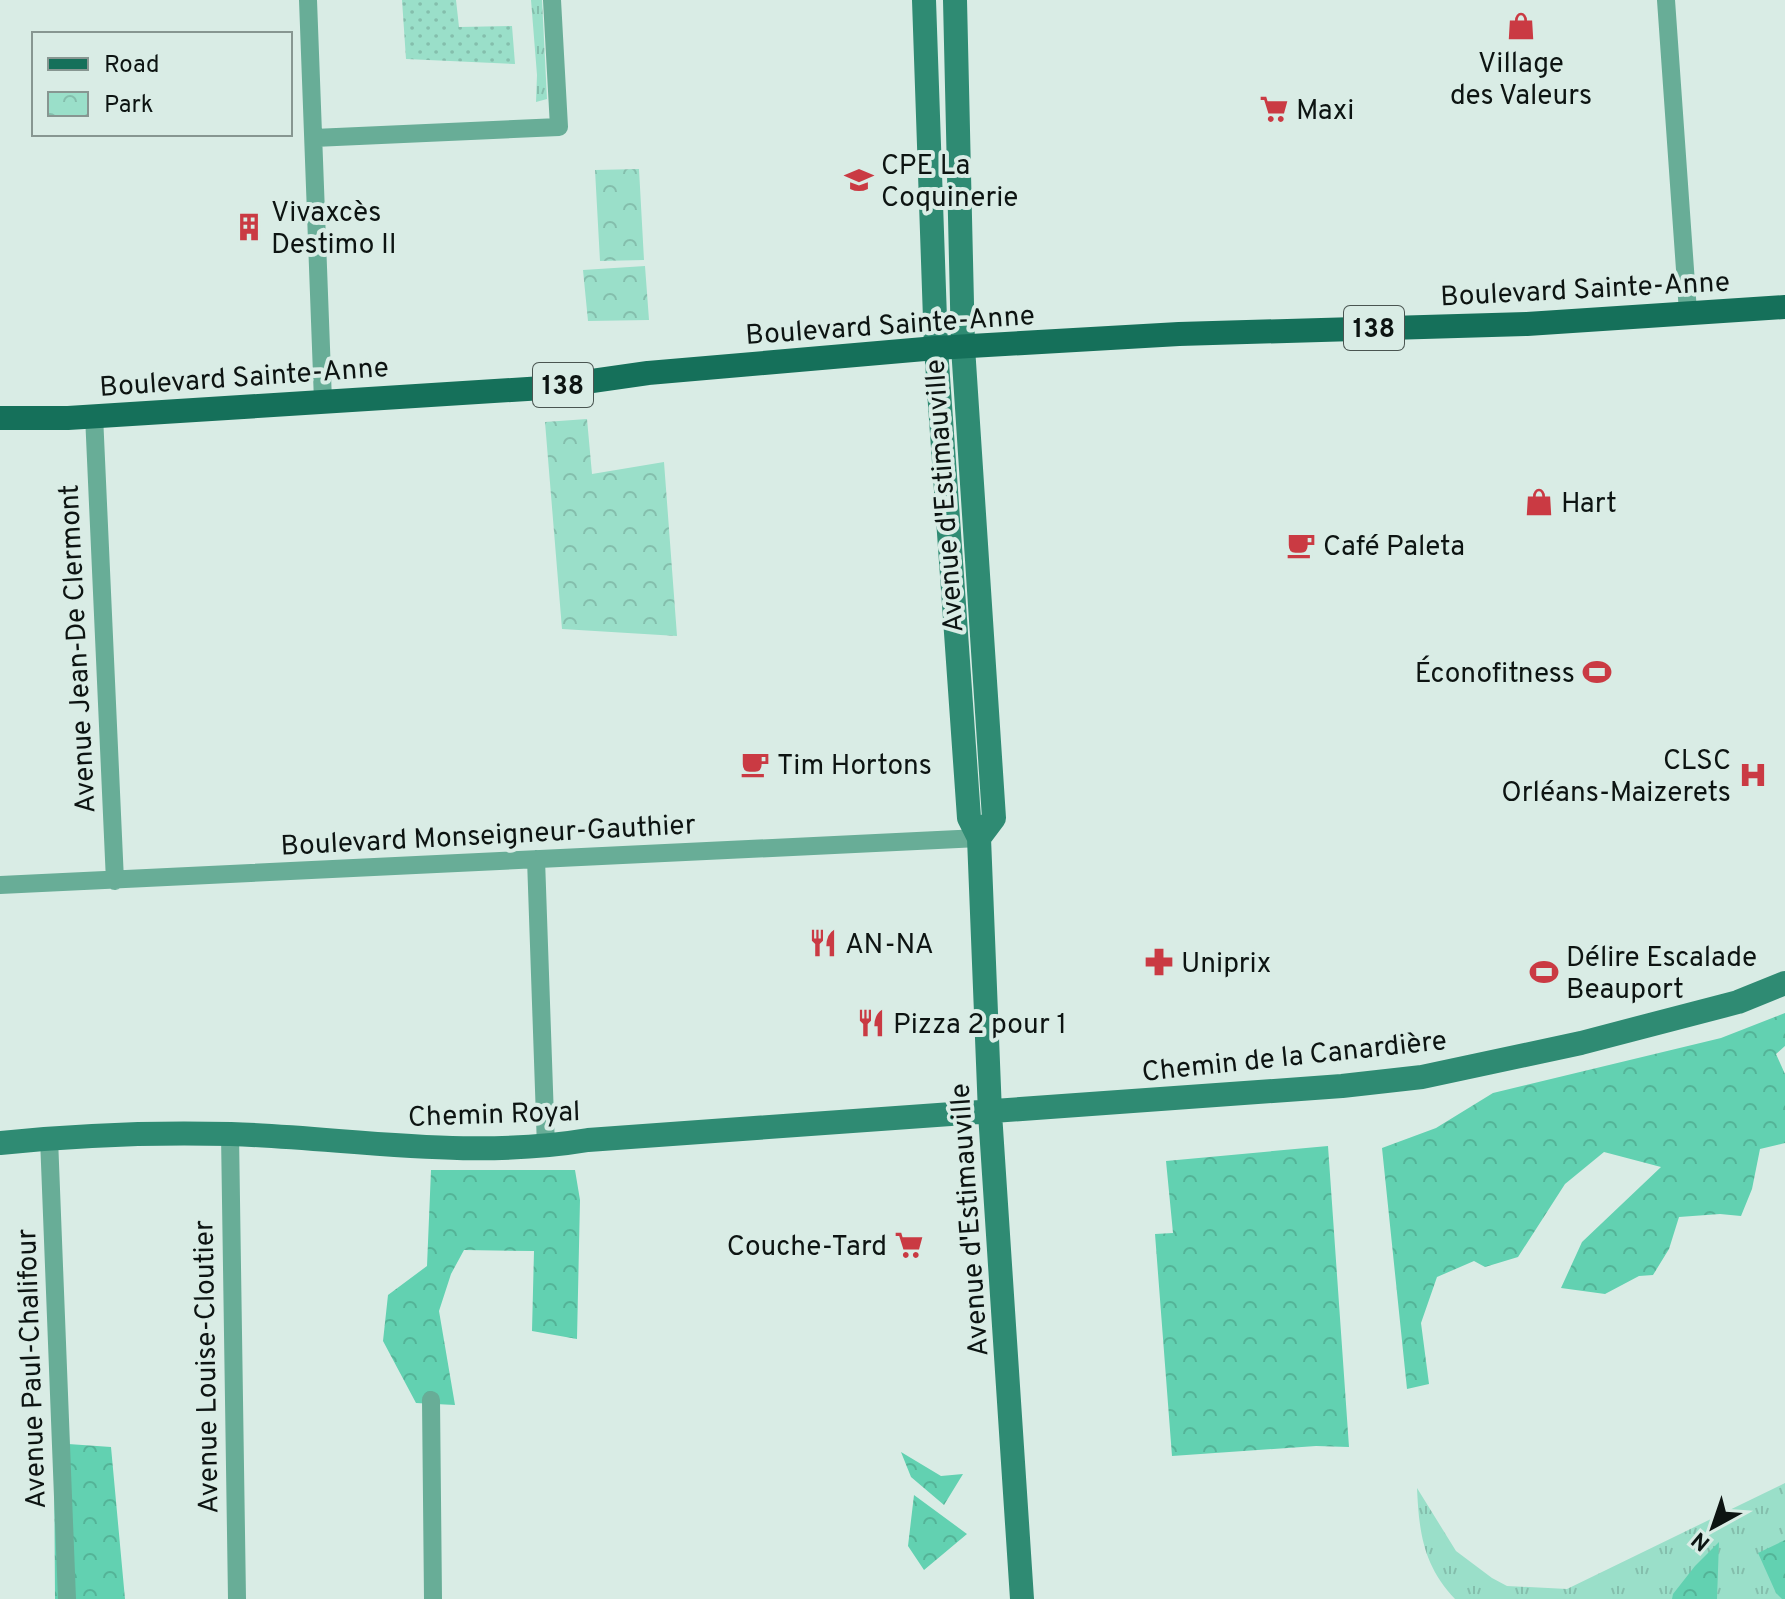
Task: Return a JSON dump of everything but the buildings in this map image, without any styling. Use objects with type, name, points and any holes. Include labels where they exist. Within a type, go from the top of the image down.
[{"type":"main road","name":"Avenue d'Estimauville","points":[[924,0],[936,348],[969,818],[979,838],[990,1113],[1022,1599]]},
{"type":"main road","name":"Avenue d'Estimauville","points":[[955,0],[963,347],[994,818],[979,838]]},
{"type":"main road","name":"Boulevard Sainte-Anne","points":[[0,418],[543,388],[648,373],[936,348],[1179,334],[1527,324],[1785,307]]},
{"type":"main road","name":"Chemin de la Canardière","points":[[990,1113],[1422,1077],[1581,1043],[1738,1002],[1785,983]]},
{"type":"main road","name":"Chemin Royal","points":[[0,1143],[49,1138],[230,1134],[452,1149],[546,1147],[588,1140],[990,1113]]},
{"type":"street","points":[[308,0],[323,401]]},
{"type":"street","points":[[314,138],[559,127],[552,0]]},
{"type":"street","points":[[1666,0],[1688,312]]},
{"type":"street","name":"Avenue Jean-De Clermont","points":[[94,415],[115,881]]},
{"type":"street","name":"Boulevard Monseigneur-Gauthier","points":[[0,885],[979,838]]},
{"type":"street","points":[[536,859],[546,1147]]},
{"type":"street","name":"Avenue Louise-Cloutier","points":[[230,1134],[237,1599]]},
{"type":"street","name":"Avenue Paul-Chalifour","points":[[49,1138],[67,1599]]},
{"type":"street","points":[[431,1400],[433,1599]]},
{"type":"green space","points":[[402,0],[456,0],[459,27],[512,26],[515,64],[406,59]]},
{"type":"green space","points":[[531,0],[542,0],[547,99],[536,102],[537,75]]},
{"type":"green space","points":[[639,169],[644,260],[600,261],[595,170]]},
{"type":"green space","points":[[645,266],[649,320],[588,321],[583,270]]},
{"type":"green space","points":[[587,419],[592,474],[664,462],[677,636],[562,629],[545,422]]},
{"type":"green space","points":[[1785,1013],[1785,1046],[1776,1054],[1785,1074],[1785,1143],[1760,1149],[1752,1189],[1741,1216],[1679,1217],[1669,1249],[1653,1275],[1639,1276],[1605,1294],[1561,1288],[1582,1242],[1661,1167],[1604,1152],[1565,1184],[1518,1257],[1485,1267],[1474,1261],[1437,1277],[1421,1323],[1429,1384],[1407,1389],[1382,1148],[1436,1128],[1493,1093],[1721,1038]]},
{"type":"green space","points":[[1328,1146],[1349,1447],[1316,1446],[1172,1456],[1155,1234],[1173,1233],[1166,1161]]},
{"type":"green space","points":[[431,1170],[575,1170],[580,1200],[577,1339],[532,1331],[534,1251],[464,1250],[451,1274],[439,1311],[455,1405],[416,1403],[383,1341],[388,1295],[427,1266]]},
{"type":"green space","points":[[54,1443],[111,1447],[125,1599],[55,1599]]},
{"type":"green space","points":[[901,1452],[941,1476],[963,1474],[944,1505],[911,1477]]},
{"type":"green space","points":[[1785,1483],[1785,1599],[1455,1599],[1429,1561],[1419,1519],[1417,1488],[1456,1551],[1492,1578],[1507,1586],[1567,1589]]},
{"type":"green space","points":[[914,1495],[967,1534],[924,1570],[908,1546]]},
{"type":"green space","points":[[1785,1540],[1785,1599],[1782,1599],[1776,1593],[1758,1553]]},
{"type":"green space","points":[[1719,1542],[1717,1599],[1672,1599],[1695,1566]]},
{"type":"place","name":"Village des Valeurs","points":[[1521,26]]},
{"type":"place","name":"Maxi","points":[[1274,109]]},
{"type":"place","name":"CPE La Coquinerie","points":[[859,180]]},
{"type":"place","name":"Vivaxcès Destimo II","points":[[249,227]]},
{"type":"place","name":"Hart","points":[[1539,502]]},
{"type":"place","name":"Café Paleta","points":[[1301,545]]},
{"type":"place","name":"Éconofitness","points":[[1597,672]]},
{"type":"place","name":"Tim Hortons","points":[[755,764]]},
{"type":"place","name":"CLSC Orléans-Maizerets","points":[[1753,775]]},
{"type":"place","name":"AN-NA","points":[[823,943]]},
{"type":"place","name":"Uniprix","points":[[1159,962]]},
{"type":"place","name":"Délire Escalade Beauport","points":[[1544,972]]},
{"type":"place","name":"Pizza 2 pour 1","points":[[871,1023]]},
{"type":"place","name":"Couche-Tard","points":[[909,1245]]}]
